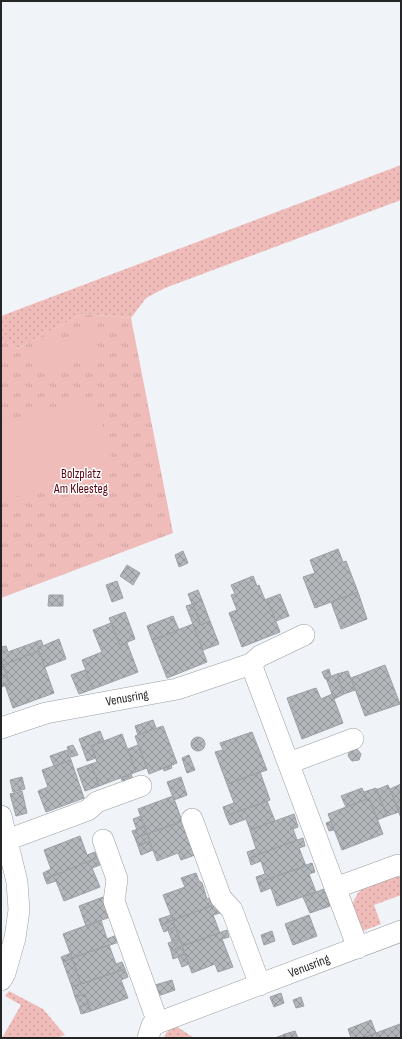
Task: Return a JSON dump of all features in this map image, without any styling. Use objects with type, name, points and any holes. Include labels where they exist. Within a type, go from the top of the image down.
[{"type":"street","name":"Venusring","points":[[1,728],[46,713],[177,689],[251,664],[260,656],[304,635]]},
{"type":"street","points":[[251,664],[358,948]]},
{"type":"street","points":[[289,763],[353,739]]},
{"type":"street","points":[[7,840],[88,810],[97,802],[141,786]]},
{"type":"street","points":[[1,816],[17,882],[18,910],[15,938],[5,973],[1,980]]},
{"type":"street","points":[[192,819],[221,898],[232,910],[260,985]]},
{"type":"street","name":"Venusring","points":[[102,840],[117,879],[114,901],[153,1031],[260,985],[401,931]]},
{"type":"street","points":[[335,888],[398,865],[401,866]]},
{"type":"green space","points":[[401,165],[401,200],[165,288],[146,298],[131,318],[82,314],[17,349],[4,341],[1,342],[1,316]]},
{"type":"green space","name":"Bolzplatz Am Kleesteg","points":[[82,314],[131,318],[173,533],[1,598],[1,342],[4,341],[17,349]]},
{"type":"green space","points":[[91,330],[98,357],[39,372],[32,346]]},
{"type":"green space","points":[[94,396],[114,468],[1,501],[1,423]]},
{"type":"green space","points":[[401,875],[401,895],[374,905],[381,924],[363,931],[359,929],[352,908],[358,893],[364,887],[384,877]]},
{"type":"green space","points":[[9,991],[43,1009],[65,1035],[56,1038],[2,1038],[21,1005],[5,996]]},
{"type":"green space","points":[[176,1026],[194,1038],[164,1038],[168,1030]]},
{"type":"building","points":[[338,549],[343,562],[346,561],[358,592],[315,608],[303,577],[315,573],[310,560]]},
{"type":"building","points":[[183,551],[188,563],[179,567],[175,555]]},
{"type":"building","points":[[127,565],[140,573],[133,585],[120,576]]},
{"type":"building","points":[[253,576],[257,586],[259,585],[265,600],[267,599],[280,632],[242,647],[229,613],[237,610],[231,595],[235,594],[231,585]]},
{"type":"building","points":[[117,581],[123,598],[112,602],[106,585]]},
{"type":"building","points":[[198,590],[202,600],[192,604],[188,594]]},
{"type":"building","points":[[358,592],[367,619],[341,629],[331,602]]},
{"type":"building","points":[[280,594],[289,616],[276,621],[267,599]]},
{"type":"building","points":[[49,595],[63,595],[63,606],[48,606]]},
{"type":"building","points":[[202,600],[210,621],[201,625],[193,604]]},
{"type":"building","points":[[193,604],[201,625],[210,621],[219,644],[203,650],[186,606]]},
{"type":"building","points":[[125,612],[135,639],[120,645],[109,618]]},
{"type":"building","points":[[173,616],[179,630],[152,640],[147,626]]},
{"type":"building","points":[[111,623],[120,645],[127,643],[138,672],[93,689],[82,660],[102,652],[93,630]]},
{"type":"building","points":[[193,624],[207,662],[167,678],[152,640]]},
{"type":"building","points":[[59,639],[66,659],[45,667],[38,648]]},
{"type":"building","points":[[41,640],[43,645],[38,648],[39,651],[3,665],[1,659],[1,647],[6,646],[8,652]]},
{"type":"building","points":[[39,651],[54,693],[13,708],[5,685],[10,684],[3,665]]},
{"type":"building","points":[[1,659],[10,684],[1,687]]},
{"type":"building","points":[[385,665],[400,704],[365,716],[351,678]]},
{"type":"building","points":[[329,669],[331,677],[325,679],[322,672]]},
{"type":"building","points":[[85,670],[93,689],[79,694],[71,675]]},
{"type":"building","points":[[348,671],[355,690],[344,694],[337,674]]},
{"type":"building","points":[[337,674],[344,694],[334,699],[326,678]]},
{"type":"building","points":[[316,688],[321,699],[332,694],[343,723],[302,739],[287,698]]},
{"type":"building","points":[[153,720],[156,728],[138,735],[135,726]]},
{"type":"building","points":[[163,726],[177,763],[149,774],[135,736]]},
{"type":"building","points":[[100,731],[104,741],[91,746],[96,758],[87,761],[79,739]]},
{"type":"building","points":[[252,732],[267,770],[227,784],[215,752],[223,750],[220,743]]},
{"type":"building","points":[[122,734],[136,772],[99,786],[91,764],[97,762],[91,746]]},
{"type":"building","points":[[198,737],[203,739],[205,744],[203,749],[198,751],[193,749],[191,744],[193,739]]},
{"type":"building","points":[[73,745],[78,755],[71,757],[67,747]]},
{"type":"building","points":[[138,745],[147,768],[136,772],[128,749]]},
{"type":"building","points":[[357,749],[361,754],[359,760],[352,761],[348,756],[350,750]]},
{"type":"building","points":[[67,750],[71,760],[54,766],[50,756]]},
{"type":"building","points":[[189,755],[195,770],[187,773],[182,758]]},
{"type":"building","points":[[71,760],[84,798],[46,812],[38,791],[48,787],[42,770]]},
{"type":"building","points":[[91,764],[99,786],[85,791],[77,769]]},
{"type":"building","points":[[171,765],[172,768],[164,771],[163,768]]},
{"type":"building","points":[[260,772],[270,800],[226,816],[223,807],[234,803],[227,784]]},
{"type":"building","points":[[131,774],[133,779],[123,783],[121,778]]},
{"type":"building","points":[[22,777],[25,789],[13,792],[10,780]]},
{"type":"building","points":[[181,777],[187,795],[174,800],[167,782]]},
{"type":"building","points":[[401,784],[401,818],[390,789]]},
{"type":"building","points":[[388,785],[399,812],[387,816],[376,790]]},
{"type":"building","points":[[362,788],[367,799],[346,807],[341,796]]},
{"type":"building","points":[[376,788],[387,816],[377,820],[369,798],[367,799],[364,792]]},
{"type":"building","points":[[22,791],[27,813],[16,816],[10,794]]},
{"type":"building","points":[[173,796],[182,821],[147,834],[138,809]]},
{"type":"building","points":[[369,798],[383,834],[342,850],[328,814]]},
{"type":"building","points":[[267,801],[275,821],[250,830],[246,819],[230,825],[226,816]]},
{"type":"building","points":[[294,814],[298,827],[293,829],[297,840],[249,858],[247,852],[256,849],[250,830]]},
{"type":"building","points":[[141,816],[144,827],[137,830],[133,819]]},
{"type":"building","points":[[182,821],[195,855],[181,860],[178,853],[157,861],[147,834]]},
{"type":"building","points":[[331,821],[334,830],[329,831],[326,823]]},
{"type":"building","points":[[144,827],[147,834],[135,838],[132,831]]},
{"type":"building","points":[[147,834],[150,841],[138,846],[135,838]]},
{"type":"building","points":[[80,836],[87,855],[95,852],[97,858],[45,879],[43,873],[51,869],[44,850]]},
{"type":"building","points":[[303,838],[305,846],[299,848],[306,866],[258,883],[256,877],[265,874],[261,861],[251,865],[249,858]]},
{"type":"building","points":[[150,841],[153,850],[141,855],[138,846]]},
{"type":"building","points":[[97,858],[100,865],[92,868],[100,887],[64,901],[56,881],[47,884],[45,879]]},
{"type":"building","points":[[312,863],[315,872],[309,874],[316,892],[277,906],[271,888],[261,892],[258,883]]},
{"type":"building","points":[[196,873],[199,881],[202,883],[207,899],[214,896],[217,904],[173,920],[163,895],[185,887],[181,878]]},
{"type":"building","points":[[324,889],[330,906],[310,913],[303,897]]},
{"type":"building","points":[[103,897],[110,917],[86,926],[79,906]]},
{"type":"building","points":[[217,904],[220,913],[213,915],[220,933],[182,946],[173,920]]},
{"type":"building","points":[[171,915],[173,920],[161,925],[159,919]]},
{"type":"building","points":[[309,915],[317,936],[293,945],[285,924]]},
{"type":"building","points":[[101,920],[107,939],[117,935],[119,942],[72,958],[63,934]]},
{"type":"building","points":[[173,920],[175,927],[164,932],[161,925]]},
{"type":"building","points":[[175,927],[180,939],[172,941],[168,930]]},
{"type":"building","points":[[227,930],[229,937],[222,939],[233,967],[218,972],[215,964],[192,973],[182,946]]},
{"type":"building","points":[[272,931],[275,941],[264,945],[261,935]]},
{"type":"building","points":[[180,939],[182,946],[171,951],[168,943]]},
{"type":"building","points":[[109,945],[116,964],[122,962],[125,969],[81,984],[72,958]]},
{"type":"building","points":[[182,946],[185,954],[173,959],[171,951]]},
{"type":"building","points":[[71,953],[72,958],[63,962],[61,957]]},
{"type":"building","points":[[185,954],[189,964],[182,967],[178,957]]},
{"type":"building","points":[[72,958],[81,984],[72,987],[63,962]]},
{"type":"building","points":[[125,969],[128,977],[121,980],[128,998],[91,1011],[85,994],[75,997],[72,987]]},
{"type":"building","points":[[172,980],[175,990],[158,996],[155,985]]},
{"type":"building","points":[[281,993],[284,1003],[274,1007],[270,997]]},
{"type":"building","points":[[85,994],[88,1004],[79,1007],[75,997]]},
{"type":"building","points":[[301,997],[304,1006],[296,1008],[293,1000]]},
{"type":"building","points":[[88,1004],[91,1011],[81,1014],[79,1007]]},
{"type":"building","points":[[371,1020],[376,1033],[363,1038],[351,1038],[348,1029]]},
{"type":"building","points":[[400,1024],[401,1038],[378,1038],[376,1033]]},
{"type":"building","points":[[295,1031],[298,1038],[286,1038],[285,1034]]},
{"type":"building","points":[[376,1033],[378,1038],[363,1038]]},
{"type":"building","points":[[285,1034],[286,1038],[275,1038]]}]
